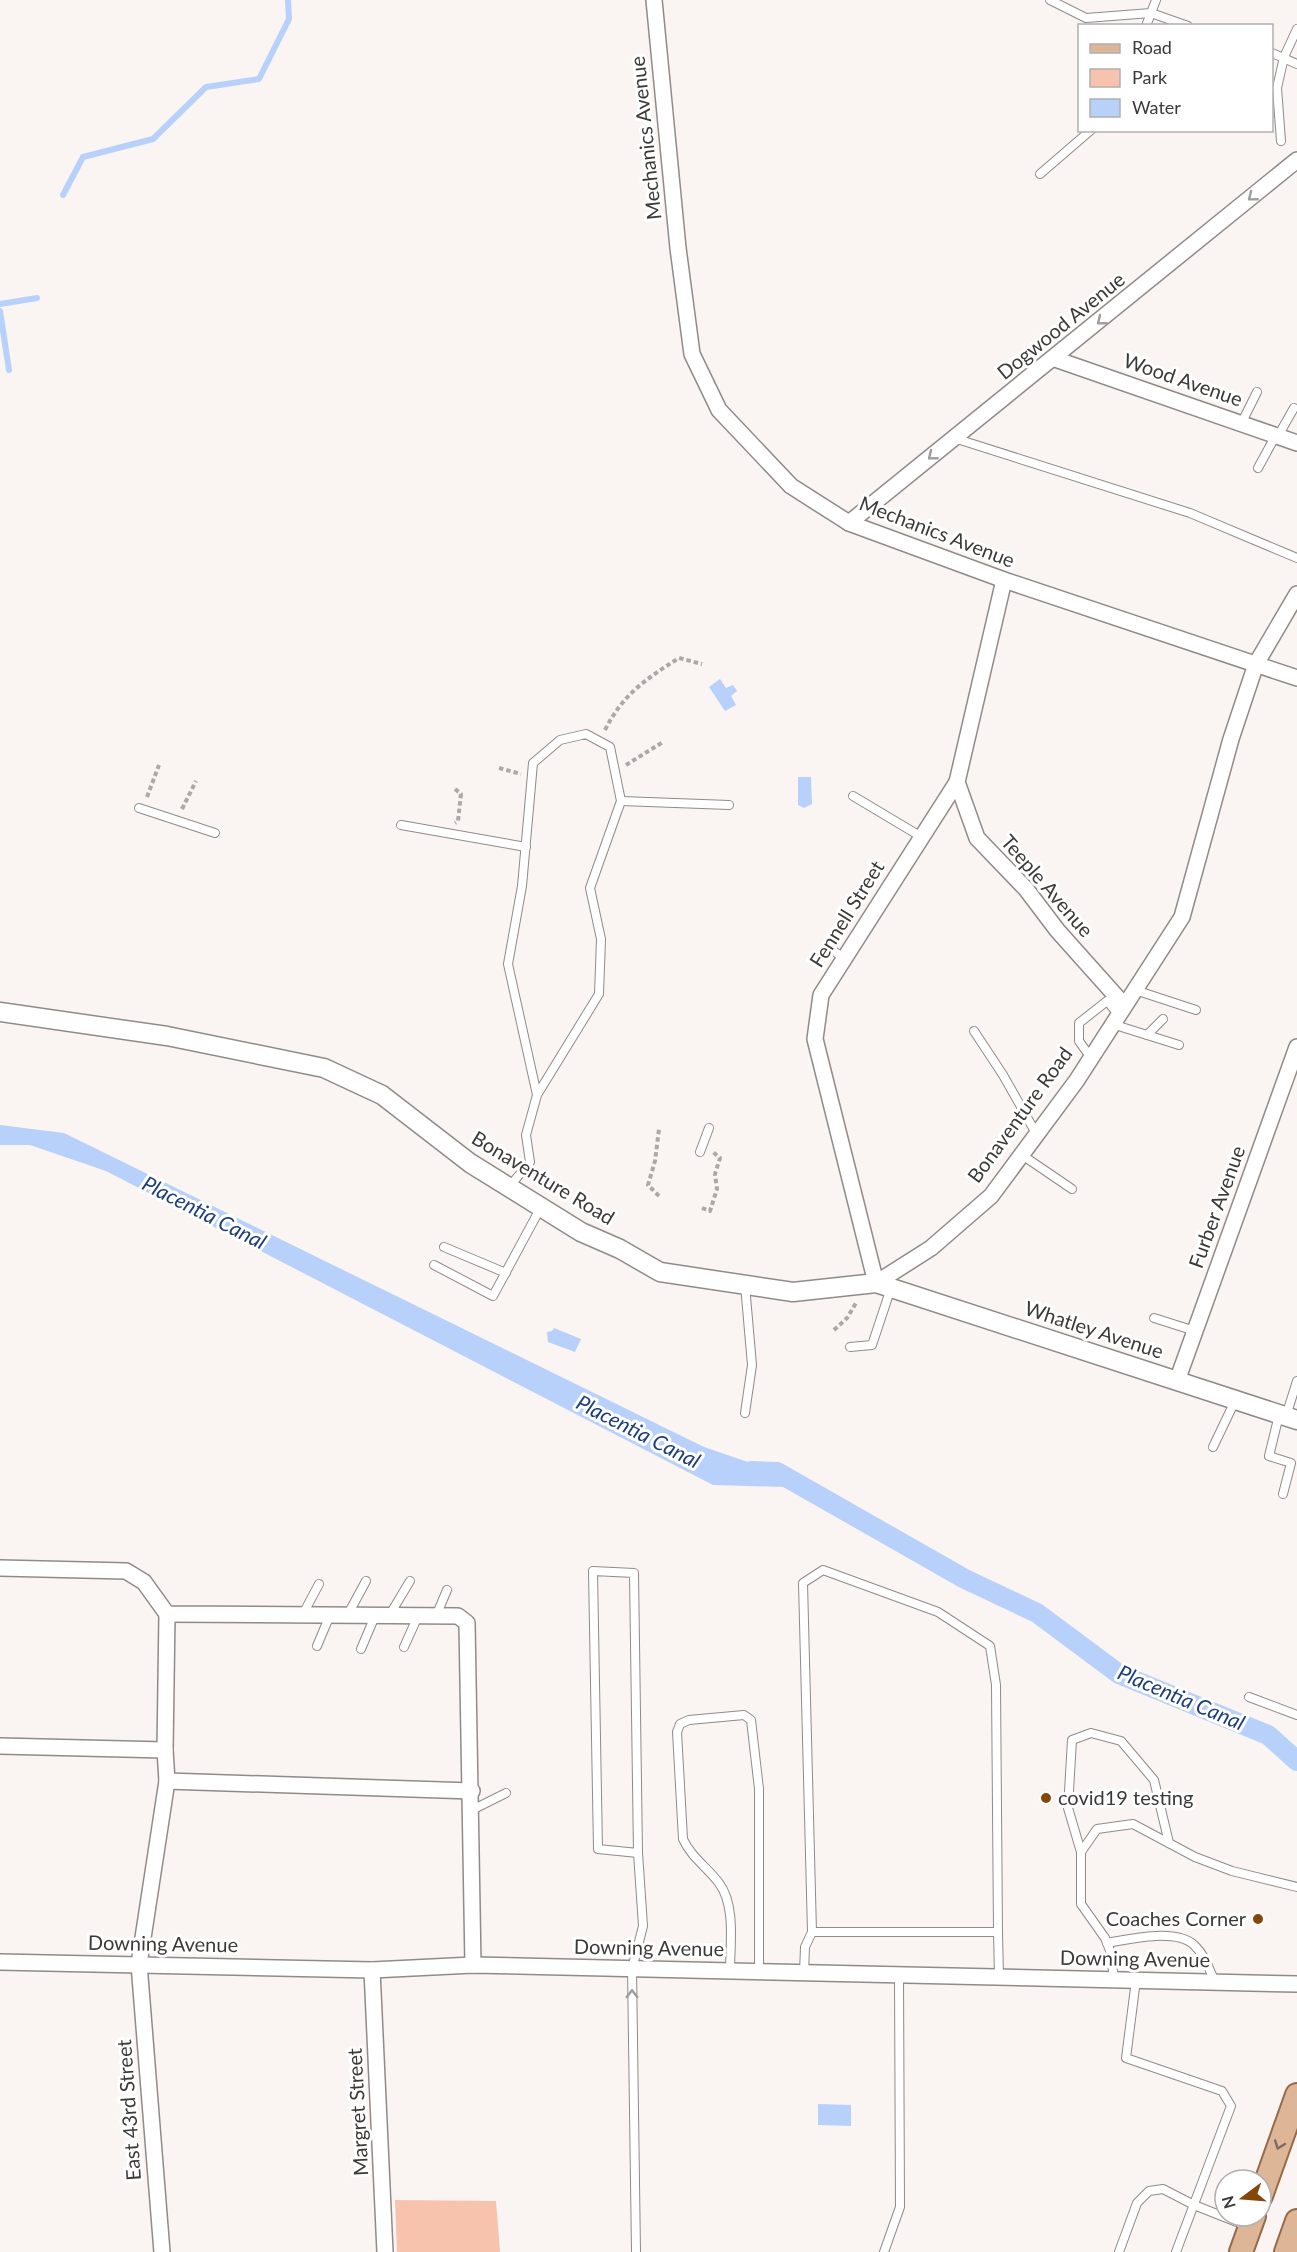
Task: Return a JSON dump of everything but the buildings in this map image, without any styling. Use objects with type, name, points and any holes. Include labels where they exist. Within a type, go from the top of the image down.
[{"type":"main road","points":[[1271,2168],[1297,2095]]},
{"type":"main road","points":[[1286,2252],[1297,2221]]},
{"type":"main road","points":[[1241,2252],[1250,2228]]},
{"type":"street","name":"Mechanics Avenue","points":[[654,0],[678,248],[692,354],[719,410],[791,486],[849,523],[1004,580],[1297,678]]},
{"type":"street","name":"Dogwood Avenue","points":[[849,523],[1055,359],[1297,160]]},
{"type":"street","name":"Wood Avenue","points":[[1055,359],[1242,422],[1297,443]]},
{"type":"street","name":"Fennell Street","points":[[877,1285],[816,1038],[821,995],[920,836],[957,782],[1004,580]]},
{"type":"street","name":"Bonaventure Road","points":[[0,1012],[167,1036],[324,1068],[382,1095],[470,1163],[581,1232],[620,1249],[660,1272],[792,1292],[877,1285],[931,1248],[991,1196],[1091,1058],[1182,917],[1231,739],[1256,664],[1297,594]]},
{"type":"street","name":"Teeple Avenue","points":[[957,782],[977,838],[1026,889],[1118,1014]]},
{"type":"street","name":"Furber Avenue","points":[[1177,1381],[1297,1047]]},
{"type":"street","name":"Whatley Avenue","points":[[877,1285],[1288,1417]]},
{"type":"street","points":[[0,1568],[126,1571],[144,1582],[167,1614],[458,1616],[468,1623],[473,1965]]},
{"type":"street","name":"East 43rd Street","points":[[162,2252],[139,1964],[167,1781],[165,1750],[167,1614]]},
{"type":"street","points":[[0,1746],[165,1750]]},
{"type":"street","points":[[167,1781],[472,1791]]},
{"type":"street","name":"Downing Avenue","points":[[0,1962],[372,1970],[473,1965],[1297,1984]]},
{"type":"street","name":"Margret Street","points":[[372,1970],[385,2252]]},
{"type":"lane","points":[[1050,0],[1086,18],[1151,13],[1182,24]]},
{"type":"lane","points":[[1147,24],[1156,0]]},
{"type":"lane","points":[[1281,141],[1277,88],[1284,57],[1297,28]]},
{"type":"lane","points":[[1273,53],[1297,64]]},
{"type":"lane","points":[[1040,174],[1089,132]]},
{"type":"lane","points":[[1242,422],[1257,392]]},
{"type":"lane","points":[[1258,468],[1294,408]]},
{"type":"lane","points":[[954,438],[1190,513],[1297,558]]},
{"type":"lane","points":[[509,1187],[530,1162],[526,1135],[537,1095],[599,994],[601,939],[590,888],[621,801],[610,747],[586,734],[560,740],[533,763],[526,847],[508,964],[537,1095]]},
{"type":"lane","points":[[853,796],[920,836]]},
{"type":"lane","points":[[621,801],[729,805]]},
{"type":"lane","points":[[141,809],[215,832]]},
{"type":"lane","points":[[401,825],[526,847]]},
{"type":"lane","points":[[831,949],[845,959]]},
{"type":"lane","points":[[1134,990],[1196,1010]]},
{"type":"lane","points":[[1091,1058],[1079,1041],[1079,1023],[1107,1001],[1118,1014],[1147,1035],[1179,1045]]},
{"type":"lane","points":[[1147,1035],[1163,1019]]},
{"type":"lane","points":[[974,1031],[1003,1075],[1037,1135]]},
{"type":"lane","points":[[701,1149],[709,1128]]},
{"type":"lane","points":[[1022,1155],[1072,1189]]},
{"type":"lane","points":[[434,1265],[493,1296],[541,1207]]},
{"type":"lane","points":[[444,1247],[506,1273]]},
{"type":"lane","points":[[850,1347],[872,1345],[877,1285]]},
{"type":"lane","points":[[745,1286],[752,1365],[745,1413]]},
{"type":"lane","points":[[1155,1318],[1195,1330]]},
{"type":"lane","points":[[1283,1494],[1291,1463],[1269,1456],[1288,1417],[1297,1381]]},
{"type":"lane","points":[[1213,1447],[1235,1400]]},
{"type":"lane","points":[[804,1973],[805,1947],[812,1932],[803,1582],[823,1570],[938,1612],[990,1646],[996,1685],[999,1977]]},
{"type":"lane","points":[[636,2252],[632,1969],[643,1926],[638,1853],[634,1573],[593,1571],[598,1849],[638,1853]]},
{"type":"lane","points":[[347,1616],[366,1581]]},
{"type":"lane","points":[[361,1649],[382,1616],[410,1581]]},
{"type":"lane","points":[[302,1615],[318,1584]]},
{"type":"lane","points":[[436,1616],[447,1590]]},
{"type":"lane","points":[[317,1646],[330,1615]]},
{"type":"lane","points":[[404,1647],[418,1616]]},
{"type":"lane","points":[[1249,1697],[1297,1715]]},
{"type":"lane","points":[[730,1971],[727,1896],[717,1881],[687,1849],[683,1839],[677,1732],[680,1724],[689,1720],[744,1715],[751,1720],[759,1789],[759,1972]]},
{"type":"lane","points":[[1114,1980],[1107,1943],[1081,1904],[1081,1852],[1068,1808],[1072,1740],[1091,1733],[1121,1741],[1154,1780],[1169,1843]]},
{"type":"lane","points":[[472,1810],[506,1793]]},
{"type":"lane","points":[[1081,1852],[1097,1828],[1120,1824],[1143,1827],[1195,1857],[1232,1871],[1297,1887]]},
{"type":"lane","points":[[812,1932],[998,1932]]},
{"type":"lane","points":[[1107,1943],[1159,1936],[1174,1937],[1192,1943],[1207,1964],[1215,1982]]},
{"type":"lane","points":[[884,2252],[900,2207],[898,1975]]},
{"type":"lane","points":[[1136,1980],[1126,2058],[1222,2091],[1231,2106],[1176,2252]]},
{"type":"lane","points":[[1119,2252],[1137,2203],[1149,2191],[1163,2189],[1194,2205],[1213,2210]]},
{"type":"path","points":[[599,741],[617,705],[652,675],[680,657],[702,664]]},
{"type":"path","points":[[615,771],[663,742]]},
{"type":"path","points":[[141,809],[159,765]]},
{"type":"path","points":[[499,768],[533,778]]},
{"type":"path","points":[[176,820],[196,781]]},
{"type":"path","points":[[442,832],[458,821],[461,794],[455,789]]},
{"type":"path","points":[[659,1129],[655,1161],[648,1185],[659,1196]]},
{"type":"path","points":[[701,1149],[718,1154],[720,1164],[715,1174],[717,1189],[710,1211],[702,1208]]},
{"type":"path","points":[[834,1330],[877,1285]]},
{"type":"green space","points":[[395,2200],[496,2201],[500,2252],[397,2252]]},
{"type":"water","points":[[720,679],[726,688],[733,685],[737,691],[731,696],[736,705],[725,711],[709,687]]},
{"type":"water","points":[[798,777],[811,777],[812,804],[804,808],[798,805]]},
{"type":"water","points":[[0,1125],[64,1133],[704,1447],[777,1472],[965,1579],[785,1487],[713,1485],[106,1171],[30,1145],[0,1145]]},
{"type":"water","points":[[554,1328],[581,1339],[575,1352],[548,1342],[547,1332]]},
{"type":"water","points":[[818,2104],[851,2105],[851,2126],[818,2125]]},
{"type":"waterway","points":[[63,195],[83,157],[153,139],[206,87],[259,79],[289,19],[288,0]]},
{"type":"waterway","points":[[0,304],[37,298]]},
{"type":"waterway","points":[[0,311],[9,370]]},
{"type":"waterway","name":"Placentia Canal","points":[[751,1471],[777,1472],[965,1579],[1037,1613],[1119,1674],[1268,1735],[1297,1761]]},
{"type":"place","name":"covid19 testing","points":[[1046,1798]]},
{"type":"place","name":"Coaches Corner","points":[[1258,1919]]}]
